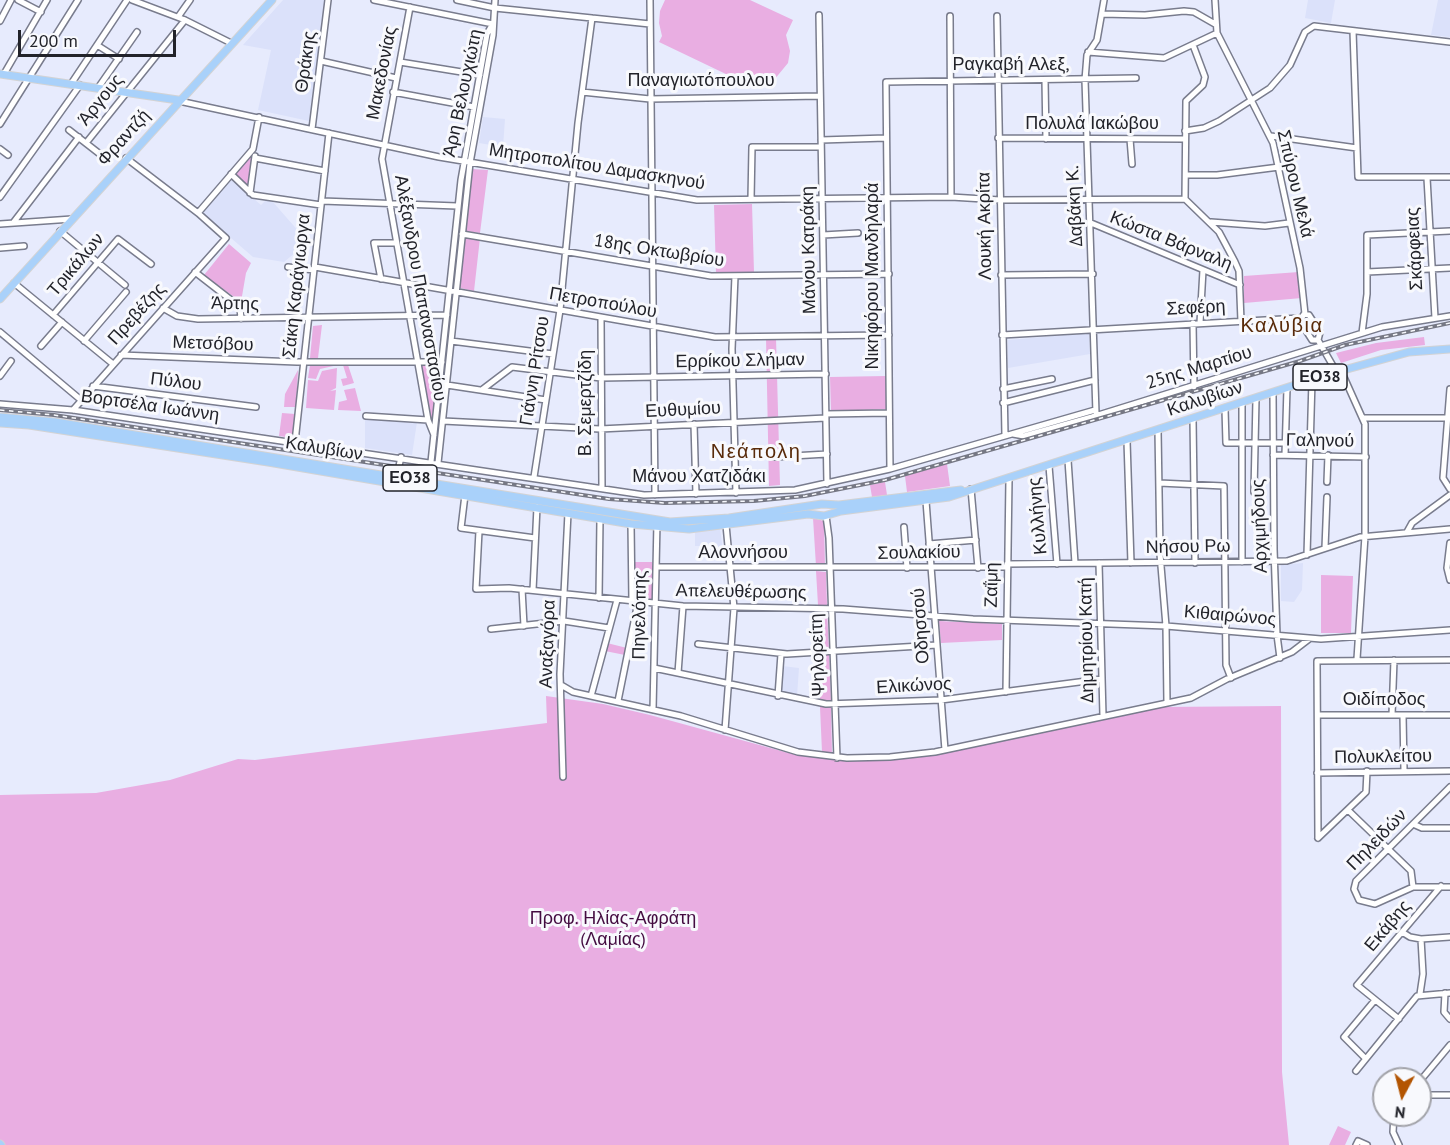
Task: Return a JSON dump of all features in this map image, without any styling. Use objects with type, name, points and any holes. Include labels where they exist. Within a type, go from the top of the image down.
[{"type":"main road","name":"Φραντζή","points":[[0,298],[178,100],[272,0]]},
{"type":"main road","points":[[2,74],[178,100]]},
{"type":"main road","name":"Καλυβίων","points":[[0,417],[47,421],[397,476],[689,528],[808,514],[824,516],[841,511],[926,501],[1009,479],[1340,371],[1409,352],[1450,349]]},
{"type":"main road","name":"Καλυβίων","points":[[0,423],[28,425],[631,524],[700,521],[823,504],[838,505],[971,489]]},
{"type":"main road","points":[[823,504],[830,509],[824,516]]},
{"type":"street","points":[[0,21],[11,0]]},
{"type":"street","points":[[18,0],[40,12]]},
{"type":"street","points":[[2,74],[47,0]]},
{"type":"street","points":[[0,124],[78,0]]},
{"type":"street","points":[[71,84],[127,0]]},
{"type":"street","points":[[132,0],[185,20],[231,43]]},
{"type":"street","points":[[178,17],[190,0]]},
{"type":"street","name":"Θράκης","points":[[312,129],[328,0]]},
{"type":"street","points":[[374,0],[493,24],[496,3]]},
{"type":"street","points":[[457,0],[496,3],[592,18],[650,24]]},
{"type":"street","points":[[650,0],[655,495]]},
{"type":"street","name":"Δαβάκη Κ.","points":[[1096,412],[1085,80],[1088,52],[1097,40],[1104,0]]},
{"type":"street","name":"Σπύρου Μελά","points":[[1215,0],[1217,33],[1271,136],[1302,278],[1303,316]]},
{"type":"street","name":"Μακεδονίας","points":[[383,145],[410,7]]},
{"type":"street","points":[[1102,14],[1144,15],[1184,11],[1194,12],[1215,24]]},
{"type":"street","name":"Μάνου Κατράκη","points":[[819,15],[827,484]]},
{"type":"street","points":[[950,16],[951,197]]},
{"type":"street","name":"Λουκή Ακρίτα","points":[[997,16],[1003,403],[1008,435]]},
{"type":"street","name":"Γιάννη Ρίτσου","points":[[534,477],[560,310],[582,92],[592,18]]},
{"type":"street","name":"Άργους","points":[[86,143],[185,20]]},
{"type":"street","name":"Άρη Βελουχιώτη","points":[[438,463],[462,234],[467,162],[487,34],[493,24]]},
{"type":"street","name":"Άρη Βελουχιώτη","points":[[431,462],[457,206],[493,35],[493,24]]},
{"type":"street","name":"Πολυλά Ιακώβου","points":[[1185,130],[1212,124],[1270,88],[1288,68],[1301,39],[1311,27],[1353,31]]},
{"type":"street","points":[[1450,42],[1353,31],[1358,177],[1450,177]]},
{"type":"street","points":[[98,88],[138,32]]},
{"type":"street","points":[[1088,52],[1164,58],[1217,33]]},
{"type":"street","points":[[97,45],[119,59]]},
{"type":"street","points":[[1193,45],[1205,77],[1203,85],[1186,102],[1185,199],[1211,222],[1237,267],[1241,321]]},
{"type":"street","points":[[321,61],[396,78]]},
{"type":"street","points":[[400,62],[480,75]]},
{"type":"street","name":"Ραγκαβή Αλεξ,","points":[[886,81],[950,79],[1045,81],[1136,78]]},
{"type":"street","name":"Νικηφόρου Μανδηλαρά","points":[[886,81],[890,469]]},
{"type":"street","points":[[1045,81],[1046,139]]},
{"type":"street","points":[[0,197],[80,85]]},
{"type":"street","points":[[393,92],[474,107]]},
{"type":"street","name":"Παναγιωτόπουλου","points":[[582,92],[650,99],[820,96]]},
{"type":"street","name":"Μητροπολίτου Δαμασκηνού","points":[[178,100],[467,162],[697,200],[887,197],[1000,200],[1185,199]]},
{"type":"street","points":[[250,193],[255,158],[253,148],[259,117]]},
{"type":"street","points":[[69,130],[105,158]]},
{"type":"street","name":"Σάκη Καράγιωργα","points":[[296,442],[329,133]]},
{"type":"street","points":[[1271,136],[1357,148]]},
{"type":"street","name":"Άργους","points":[[13,223],[79,137]]},
{"type":"street","points":[[821,140],[886,138]]},
{"type":"street","name":"Πολυλά Ιακώβου","points":[[998,138],[1185,139]]},
{"type":"street","points":[[1131,139],[1132,164]]},
{"type":"street","name":"Αλέξανδρου Παπαναστασίου","points":[[383,145],[382,159],[396,243],[428,420],[434,435]]},
{"type":"street","points":[[751,199],[752,147],[821,147]]},
{"type":"street","points":[[126,158],[198,213],[253,148]]},
{"type":"street","points":[[0,149],[8,155]]},
{"type":"street","points":[[255,158],[325,171]]},
{"type":"street","points":[[1186,175],[1217,175],[1279,167]]},
{"type":"street","points":[[231,174],[250,193],[321,203],[457,206]]},
{"type":"street","name":"Σκάρφειας","points":[[1427,178],[1435,318]]},
{"type":"street","name":"Πρεβέζης","points":[[73,410],[226,238],[198,213]]},
{"type":"street","points":[[0,224],[72,219]]},
{"type":"street","points":[[1211,222],[1265,226],[1289,222]]},
{"type":"street","name":"Κώστα Βάρναλη","points":[[1091,223],[1240,285]]},
{"type":"street","points":[[60,231],[125,285]]},
{"type":"street","points":[[1362,333],[1366,272],[1365,240],[1369,234],[1450,231]]},
{"type":"street","points":[[824,235],[858,233]]},
{"type":"street","name":"18ης Οκτωβρίου","points":[[462,234],[652,268],[711,276],[889,274]]},
{"type":"street","name":"Τρικάλων","points":[[53,315],[118,238],[151,264]]},
{"type":"street","points":[[381,279],[374,243],[396,243]]},
{"type":"street","points":[[0,248],[24,246]]},
{"type":"street","name":"Πετροπούλου","points":[[288,267],[404,282],[709,336],[889,335]]},
{"type":"street","points":[[1366,272],[1450,268]]},
{"type":"street","points":[[1200,323],[1203,270]]},
{"type":"street","points":[[195,272],[240,307],[241,319]]},
{"type":"street","points":[[1001,275],[1093,274]]},
{"type":"street","points":[[735,276],[733,376],[736,493]]},
{"type":"street","points":[[14,283],[112,364]]},
{"type":"street","points":[[84,341],[126,292]]},
{"type":"street","name":"Άρτης","points":[[163,308],[184,317],[241,319],[447,315]]},
{"type":"street","points":[[1303,316],[1312,340],[1320,343]]},
{"type":"street","points":[[1303,316],[1321,334],[1320,343],[1333,366],[1340,371],[1364,418],[1365,536],[1357,659]]},
{"type":"street","name":"Σεφέρη","points":[[1002,335],[1303,316]]},
{"type":"street","name":"25ης Μαρτίου","points":[[1096,412],[1194,387],[1320,343],[1450,316]]},
{"type":"street","name":"Β. Σεμερτζίδη","points":[[601,318],[602,488]]},
{"type":"street","points":[[41,346],[62,322]]},
{"type":"street","points":[[1193,323],[1194,387]]},
{"type":"street","points":[[0,332],[81,400]]},
{"type":"street","points":[[451,341],[553,354]]},
{"type":"street","name":"Μετσόβου","points":[[121,355],[304,362],[442,362]]},
{"type":"street","points":[[1,374],[11,361]]},
{"type":"street","name":"Ερρίκου Σλήμαν","points":[[483,388],[512,367],[601,378],[826,374]]},
{"type":"street","points":[[1003,389],[1052,379]]},
{"type":"street","points":[[1003,403],[1095,380]]},
{"type":"street","points":[[1307,555],[1312,380]]},
{"type":"street","points":[[447,385],[483,388],[546,400]]},
{"type":"street","name":"Πύλου","points":[[93,386],[256,407]]},
{"type":"street","points":[[1286,455],[1287,388]]},
{"type":"street","points":[[1450,389],[1443,478],[1450,489]]},
{"type":"street","name":"Αρχιμήδους","points":[[1273,393],[1275,561],[1277,635],[1280,658]]},
{"type":"street","points":[[1254,492],[1256,399]]},
{"type":"street","points":[[1242,403],[1242,562]]},
{"type":"street","name":"Βορτσέλα Ιωάννη","points":[[0,404],[73,410],[296,442]]},
{"type":"street","points":[[1225,409],[1226,442],[1242,443]]},
{"type":"street","name":"Μάνου Χατζιδάκι","points":[[296,442],[655,495],[736,493],[786,491],[827,484],[1096,412]]},
{"type":"street","name":"Ευθυμίου","points":[[443,421],[600,429],[888,413]]},
{"type":"street","points":[[366,416],[428,420]]},
{"type":"street","points":[[1364,418],[1449,418]]},
{"type":"street","points":[[1193,419],[1195,563]]},
{"type":"street","points":[[694,424],[696,494]]},
{"type":"street","points":[[1158,430],[1167,703]]},
{"type":"street","points":[[1127,441],[1131,563]]},
{"type":"street","name":"Γαληνού","points":[[1242,443],[1286,443]]},
{"type":"street","points":[[775,457],[827,454]]},
{"type":"street","name":"Γαληνού","points":[[1273,455],[1366,457]]},
{"type":"street","points":[[1326,482],[1328,455]]},
{"type":"street","points":[[397,476],[401,458]]},
{"type":"street","points":[[1068,460],[1075,563]]},
{"type":"street","name":"Κυλλήνης","points":[[1049,466],[1057,564]]},
{"type":"street","name":"Ζαΐμη","points":[[1006,692],[1009,479]]},
{"type":"street","points":[[1159,483],[1194,482],[1224,486],[1226,669],[1231,678]]},
{"type":"street","points":[[971,489],[978,568]]},
{"type":"street","points":[[465,495],[461,528],[535,538]]},
{"type":"street","points":[[1407,532],[1412,523],[1450,495]]},
{"type":"street","points":[[1325,548],[1327,497]]},
{"type":"street","name":"Οδησσού","points":[[926,501],[945,750]]},
{"type":"street","points":[[533,590],[537,507]]},
{"type":"street","name":"Αναξαγόρα","points":[[563,777],[561,685],[568,513]]},
{"type":"street","name":"Ψηλορείτη","points":[[824,516],[830,569],[837,758]]},
{"type":"street","points":[[599,598],[600,519]]},
{"type":"street","points":[[618,701],[635,602],[631,524]]},
{"type":"street","name":"Πηνελόπης","points":[[652,710],[657,524]]},
{"type":"street","points":[[725,730],[734,608],[726,525]]},
{"type":"street","points":[[904,528],[907,568]]},
{"type":"street","name":"Νήσου Ρω","points":[[1007,566],[1275,561],[1307,555],[1365,536],[1450,529]]},
{"type":"street","name":"Απελευθέρωσης","points":[[479,531],[476,589],[522,589],[683,606],[832,609],[1007,620]]},
{"type":"street","points":[[929,544],[976,540]]},
{"type":"street","points":[[1450,543],[1447,563],[1450,580]]},
{"type":"street","name":"Δημητρίου Κατή","points":[[1100,563],[1104,716]]},
{"type":"street","name":"Σουλακίου","points":[[830,569],[1007,566]]},
{"type":"street","name":"Αλοννήσου","points":[[656,567],[830,569]]},
{"type":"street","points":[[522,589],[524,626]]},
{"type":"street","points":[[591,696],[617,600]]},
{"type":"street","points":[[678,673],[683,606]]},
{"type":"street","name":"Κιθαιρώνος","points":[[1007,620],[1166,626],[1309,639],[1450,630]]},
{"type":"street","points":[[491,629],[564,621],[609,628]]},
{"type":"street","points":[[561,685],[591,696],[652,710],[798,752],[837,758],[890,757],[945,750],[1199,695],[1231,678],[1298,649],[1309,639]]},
{"type":"street","points":[[698,644],[781,654],[937,645]]},
{"type":"street","points":[[778,696],[781,654]]},
{"type":"street","points":[[1392,715],[1394,660]]},
{"type":"street","points":[[1367,771],[1366,792],[1318,838],[1317,661],[1450,660]]},
{"type":"street","name":"Ελικώνος","points":[[654,668],[812,703],[835,704],[941,700],[1102,679]]},
{"type":"street","name":"Οιδίποδος","points":[[1318,715],[1450,715]]},
{"type":"street","points":[[1403,715],[1404,770]]},
{"type":"street","name":"Πολυκλείτου","points":[[1317,773],[1450,771]]},
{"type":"street","name":"Πηλειδών","points":[[1450,787],[1356,881],[1354,889],[1356,896],[1363,902],[1375,904],[1413,887],[1450,886]]},
{"type":"street","points":[[1348,810],[1411,871],[1413,887]]},
{"type":"street","points":[[1413,824],[1422,828],[1450,828]]},
{"type":"street","name":"Εκάβης","points":[[1375,1000],[1357,985],[1441,886]]},
{"type":"street","points":[[1402,932],[1410,938],[1450,937]]},
{"type":"street","points":[[1356,1071],[1420,994],[1423,974],[1421,939]]},
{"type":"street","points":[[1420,994],[1447,993],[1444,1012],[1450,1019]]},
{"type":"street","points":[[1365,1058],[1344,1037],[1375,1000],[1399,1019]]},
{"type":"street","points":[[1432,1067],[1450,1045]]},
{"type":"street","points":[[1432,1095],[1450,1095]]},
{"type":"street","points":[[1393,1127],[1399,1145]]},
{"type":"street","points":[[1357,1143],[1367,1145]]},
{"type":"shaded area","points":[[283,0],[325,0],[309,121],[258,110],[271,50],[243,45]]},
{"type":"shaded area","points":[[1308,0],[1335,0],[1331,23],[1305,18]]},
{"type":"shaded area","points":[[1438,0],[1450,0],[1450,37],[1431,35]]},
{"type":"shaded area","points":[[483,117],[505,119],[503,147],[479,143]]},
{"type":"shaded area","points":[[232,180],[261,205],[266,200],[272,201],[308,242],[284,262],[253,257],[202,213]]},
{"type":"shaded area","points":[[1089,333],[1090,354],[1008,368],[1008,340]]},
{"type":"shaded area","points":[[365,418],[417,422],[412,455],[365,448]]},
{"type":"shaded area","points":[[720,529],[723,550],[702,552],[701,546],[695,546],[695,532]]},
{"type":"shaded area","points":[[1303,563],[1302,590],[1294,602],[1281,601],[1281,565]]},
{"type":"shaded area","points":[[782,666],[799,668],[797,696],[781,694]]},
{"type":"green space","points":[[665,0],[750,0],[793,20],[786,35],[790,51],[788,63],[774,80],[753,87],[659,42],[662,36],[659,23],[660,11]]},
{"type":"green space","points":[[247,156],[252,158],[248,186],[233,172]]},
{"type":"green space","points":[[472,169],[488,170],[480,233],[466,231]]},
{"type":"green space","points":[[752,204],[754,272],[716,273],[714,205]]},
{"type":"green space","points":[[465,237],[480,238],[474,291],[460,288]]},
{"type":"green space","points":[[229,244],[251,263],[246,273],[241,302],[204,275]]},
{"type":"green space","points":[[1299,272],[1302,298],[1244,303],[1244,276]]},
{"type":"green space","points":[[322,325],[318,358],[310,358],[313,326]]},
{"type":"green space","points":[[1424,337],[1425,345],[1381,350],[1341,363],[1336,353],[1376,343]]},
{"type":"green space","points":[[766,338],[776,338],[780,485],[769,486]]},
{"type":"green space","points":[[420,364],[439,364],[432,419],[430,418]]},
{"type":"green space","points":[[310,365],[338,365],[320,369],[316,379],[308,378]]},
{"type":"green space","points":[[343,365],[348,365],[354,383],[343,386],[341,379],[347,378]]},
{"type":"green space","points":[[337,368],[336,388],[330,391],[336,390],[334,410],[306,408],[308,380],[318,381],[322,371]]},
{"type":"green space","points":[[298,370],[296,407],[284,407],[285,394]]},
{"type":"green space","points":[[886,376],[887,409],[831,411],[830,377]]},
{"type":"green space","points":[[355,388],[361,411],[338,410],[339,402],[347,400],[344,390]]},
{"type":"green space","points":[[282,413],[295,414],[292,438],[279,436]]},
{"type":"green space","points":[[947,464],[950,486],[907,492],[905,476]]},
{"type":"green space","points":[[885,482],[887,495],[872,497],[870,485]]},
{"type":"green space","points":[[813,518],[824,521],[825,566],[816,566]]},
{"type":"green space","points":[[633,562],[652,562],[652,599],[634,597]]},
{"type":"green space","points":[[816,571],[826,572],[827,605],[818,605]]},
{"type":"green space","points":[[1321,575],[1353,576],[1351,633],[1321,633]]},
{"type":"green space","points":[[818,612],[827,612],[829,650],[820,651]]},
{"type":"green space","points":[[939,621],[1002,624],[1002,640],[941,643]]},
{"type":"green space","points":[[607,643],[627,648],[625,655],[605,651]]},
{"type":"green space","points":[[829,654],[831,701],[820,701],[820,655]]},
{"type":"green space","name":"Προφ. Ηλίας-Αφράτη (Λαμίας)","points":[[546,696],[603,704],[650,715],[796,755],[845,761],[922,757],[1161,707],[1281,706],[1282,1072],[1289,1145],[0,1145],[0,795],[96,793],[170,780],[238,759],[255,760],[547,723]]},
{"type":"green space","points":[[820,707],[831,707],[832,754],[822,752]]},
{"type":"green space","points":[[1338,1126],[1351,1132],[1345,1145],[1329,1145]]},
{"type":"railway","points":[[0,410],[54,415],[609,499],[665,503],[754,501],[805,496],[885,480],[1300,361],[1345,345],[1450,323]]},
{"type":"district","name":"Καλύβια","points":[[1282,326]]},
{"type":"district","name":"Νεάπολη","points":[[756,452]]}]
